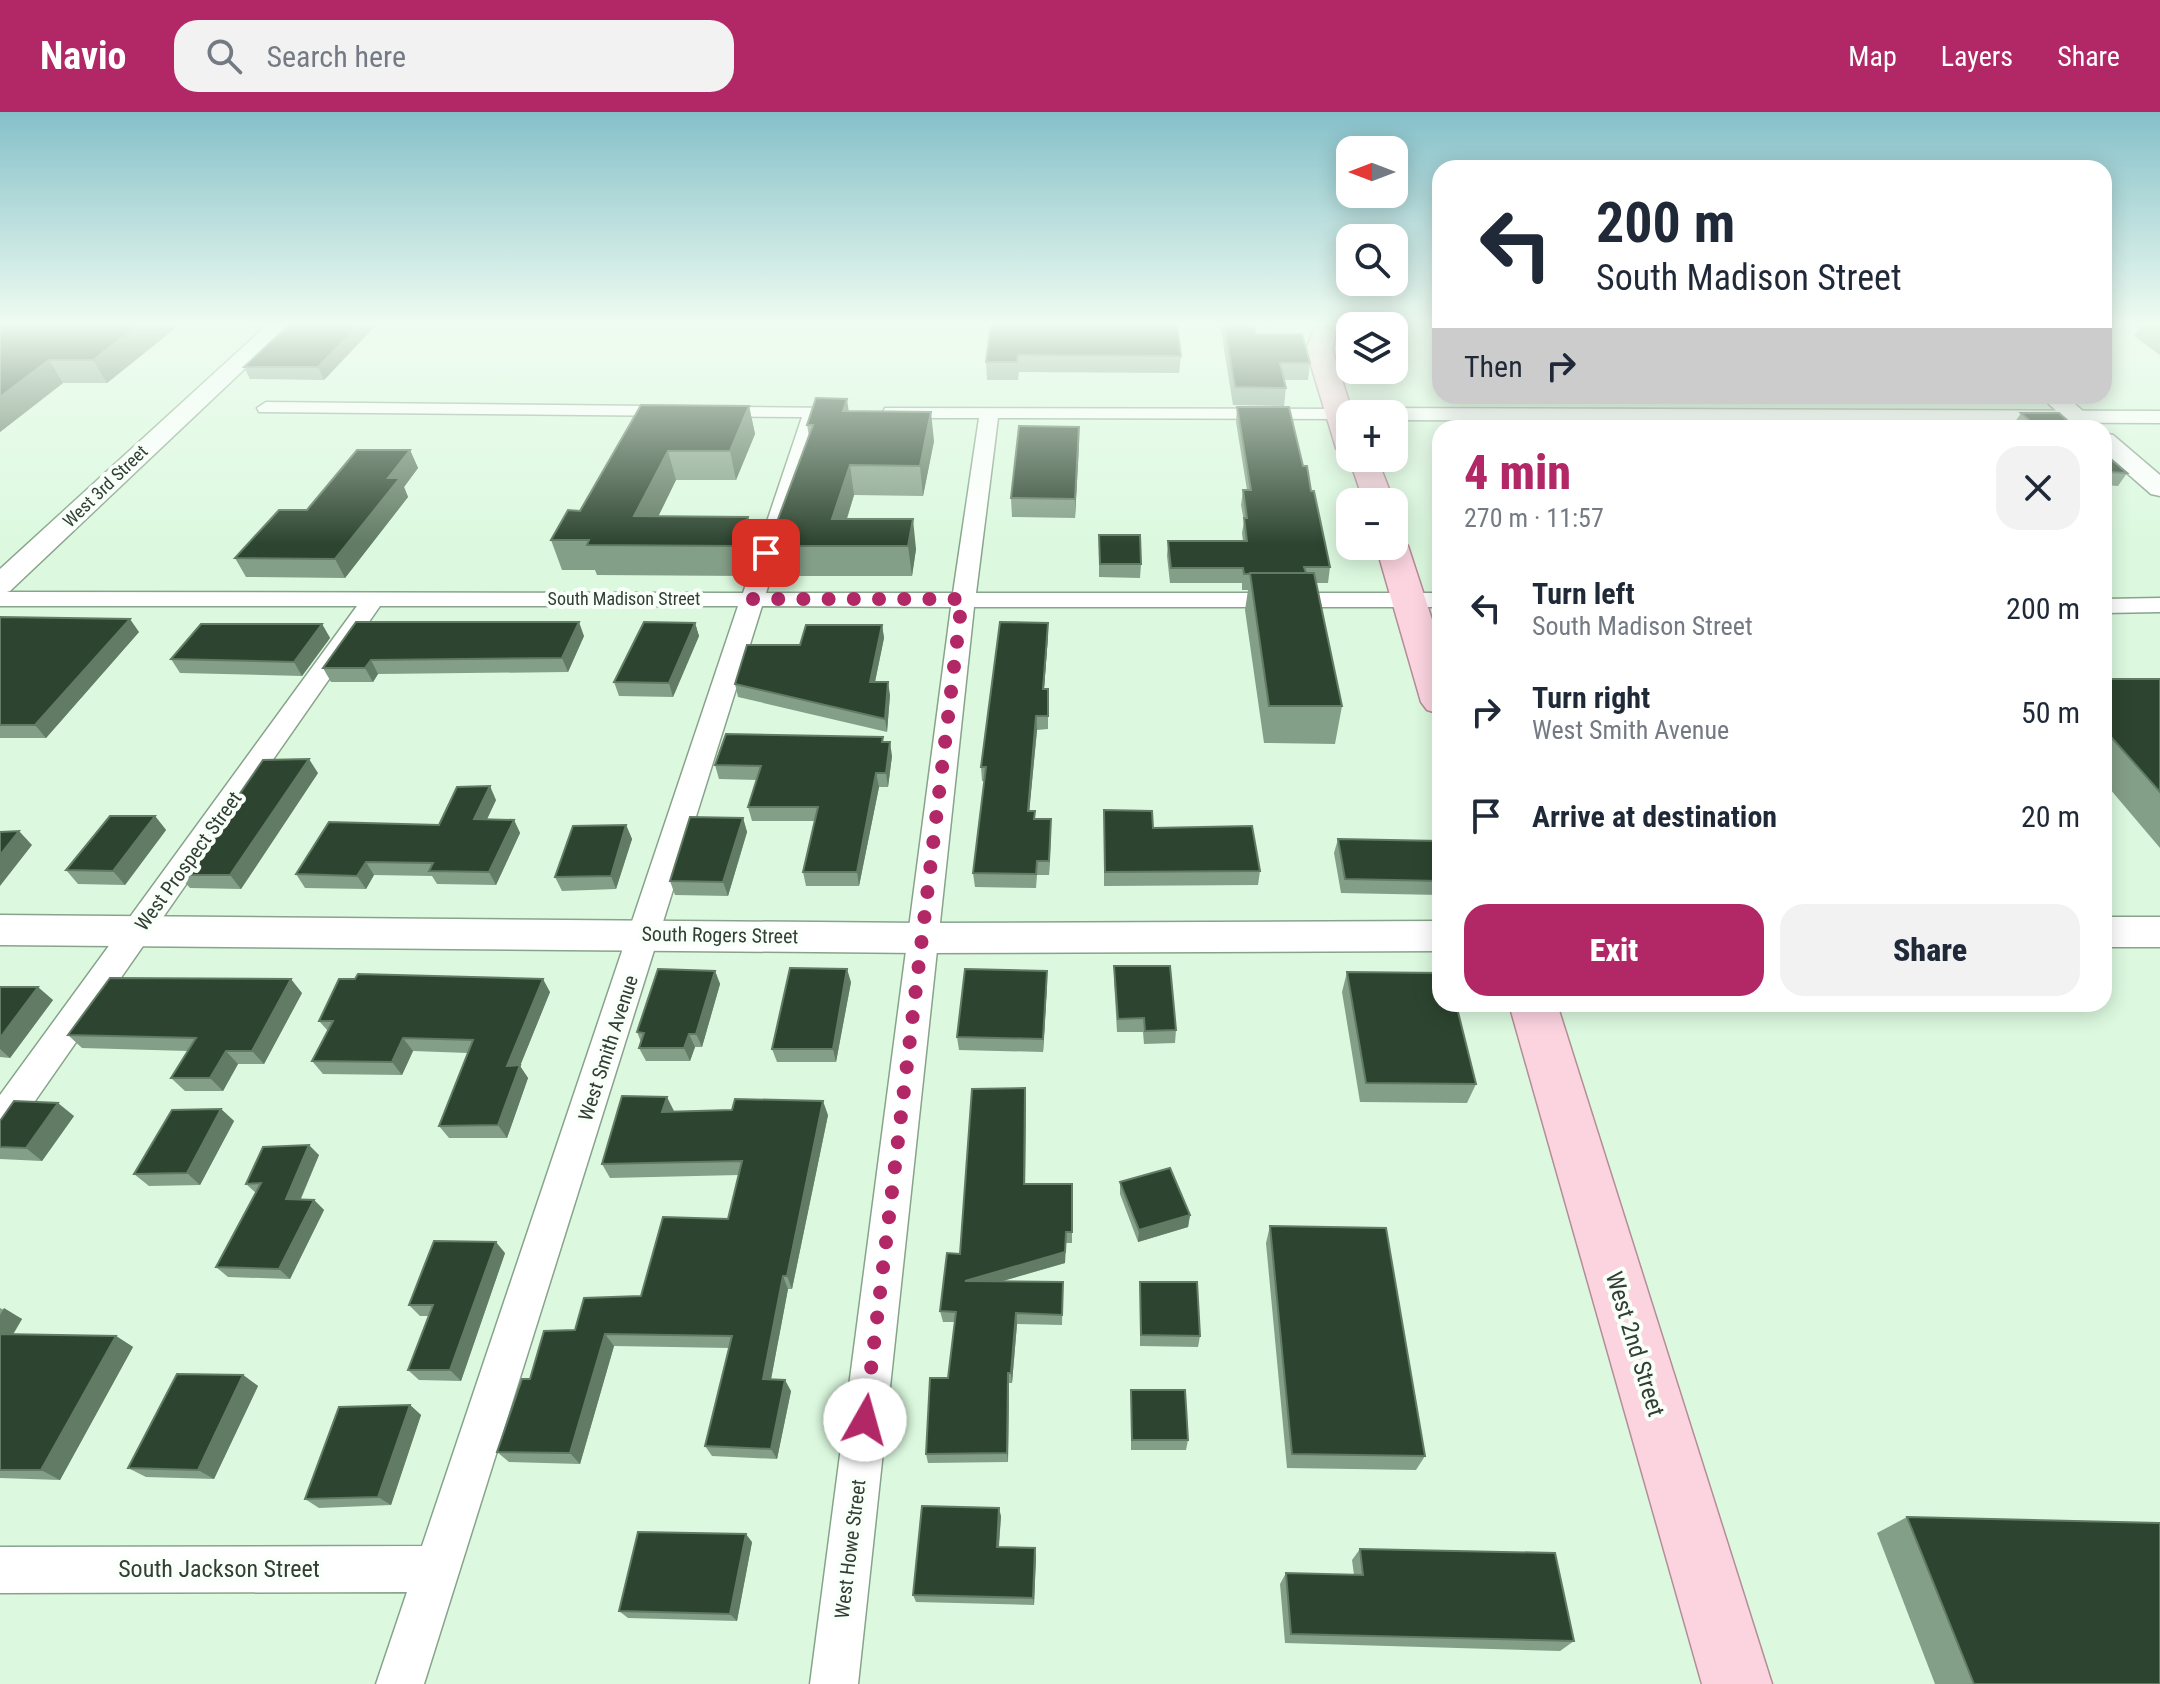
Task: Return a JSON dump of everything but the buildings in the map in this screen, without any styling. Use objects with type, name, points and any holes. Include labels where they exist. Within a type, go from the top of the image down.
[{"type":"main road","points":[[1400,560],[1424,600],[1432,651]]},
{"type":"main road","name":"West 2nd Street","points":[[1535,1012],[1737,1684]]},
{"type":"street","name":"West 3rd Street","points":[[0,555],[173,397]]},
{"type":"street","name":"West 3rd Street","points":[[0,585],[202,397]]},
{"type":"street","points":[[2062,404],[2081,420]]},
{"type":"street","points":[[266,408],[1336,414]]},
{"type":"street","name":"West Smith Avenue","points":[[400,1684],[813,412]]},
{"type":"street","name":"West Howe Street","points":[[834,1684],[962,599],[989,414]]},
{"type":"street","points":[[1408,415],[1630,420]]},
{"type":"street","points":[[2112,420],[2160,417]]},
{"type":"street","points":[[2112,447],[2160,488]]},
{"type":"street","name":"West Prospect Street","points":[[0,1123],[375,597]]},
{"type":"street","name":"South Madison Street","points":[[0,599],[1424,600]]},
{"type":"street","points":[[2112,606],[2160,605]]},
{"type":"street","name":"South Rogers Street","points":[[0,930],[922,938],[1432,936]]},
{"type":"street","points":[[2112,932],[2160,932]]},
{"type":"street","name":"South Jackson Street","points":[[0,1570],[438,1569]]},
{"type":"green space","points":[[1599,407],[1711,408],[1720,420],[1606,420]]},
{"type":"route","points":[[766,553],[751,599],[962,599],[865,1420]]}]
